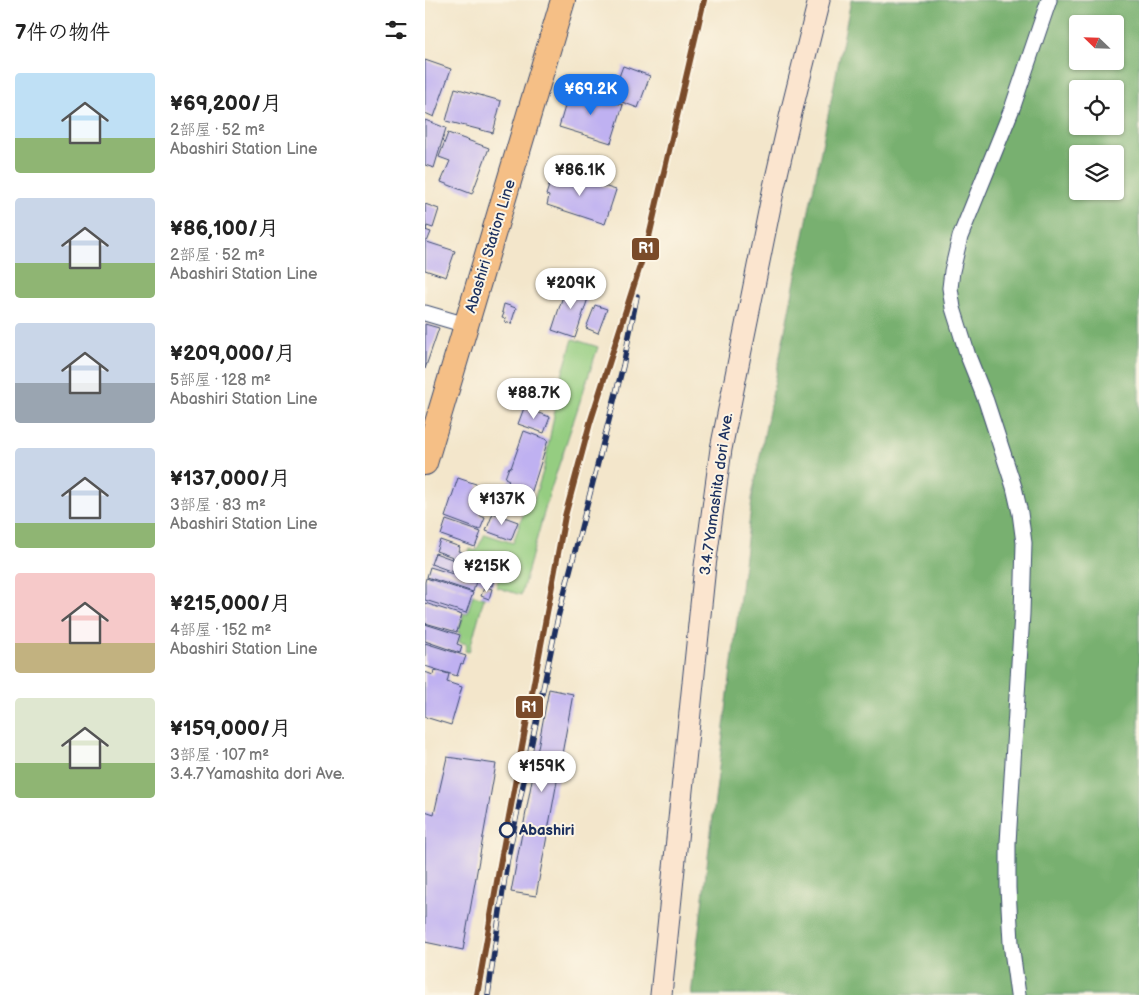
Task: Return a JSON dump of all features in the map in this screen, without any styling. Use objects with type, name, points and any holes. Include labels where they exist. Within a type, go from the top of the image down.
[{"type":"main road","name":"Abashiri Station Line","points":[[425,463],[562,0]]},
{"type":"street","name":"3.4.7 Yamashita dori Ave.","points":[[661,995],[705,566],[721,449],[774,187],[819,0]]},
{"type":"street","points":[[1018,995],[1011,943],[1008,843],[1022,614],[1024,544],[1015,487],[955,315],[950,288],[960,237],[1013,106],[1049,0]]},
{"type":"street","points":[[425,313],[466,325]]},
{"type":"green space","points":[[851,0],[1139,0],[1139,995],[691,995],[753,491]]},
{"type":"green space","points":[[573,339],[598,347],[549,495],[521,595],[496,587],[501,571],[466,559],[470,549],[476,551],[485,534],[513,543],[528,501],[533,503],[544,468],[555,410],[552,408]]},
{"type":"green space","points":[[473,595],[484,598],[469,652],[465,651],[467,644],[459,642],[461,634],[458,633],[464,613],[467,614]]},
{"type":"building","points":[[425,60],[451,69],[434,117],[425,113]]},
{"type":"building","points":[[623,66],[650,76],[638,108],[611,98]]},
{"type":"building","points":[[455,88],[501,101],[493,133],[446,121]]},
{"type":"building","points":[[570,89],[623,105],[611,143],[559,127]]},
{"type":"building","points":[[425,120],[446,128],[434,168],[425,165]]},
{"type":"building","points":[[448,133],[489,148],[472,194],[441,182],[450,161],[439,157]]},
{"type":"building","points":[[554,170],[616,190],[605,224],[547,205],[549,196],[546,195]]},
{"type":"building","points":[[425,204],[439,209],[433,228],[427,226],[426,230]]},
{"type":"building","points":[[425,230],[431,232],[427,242],[455,251],[446,277],[425,270]]},
{"type":"building","points":[[565,283],[590,292],[575,338],[552,330],[563,296],[561,296]]},
{"type":"building","points":[[504,304],[516,308],[511,324],[505,322],[506,319],[502,318]]},
{"type":"building","points":[[595,305],[607,309],[598,333],[586,328]]},
{"type":"building","points":[[425,324],[439,328],[425,369]]},
{"type":"building","points":[[524,408],[550,417],[544,433],[518,424]]},
{"type":"building","points":[[524,431],[548,440],[530,497],[506,489],[509,480],[505,478],[509,467],[511,468]]},
{"type":"building","points":[[458,478],[479,485],[471,505],[482,509],[479,515],[485,518],[480,530],[445,517]]},
{"type":"building","points":[[493,513],[518,522],[511,540],[486,531]]},
{"type":"building","points":[[446,520],[481,532],[475,547],[441,535]]},
{"type":"building","points":[[440,540],[460,547],[458,551],[464,553],[461,561],[436,551]]},
{"type":"building","points":[[435,553],[496,575],[492,586],[431,564]]},
{"type":"building","points":[[430,567],[476,581],[473,592],[427,577]]},
{"type":"building","points":[[426,578],[473,593],[466,613],[425,600]]},
{"type":"building","points":[[487,587],[492,589],[489,599],[481,596],[484,588],[486,589]]},
{"type":"building","points":[[425,603],[462,615],[457,632],[425,623]]},
{"type":"building","points":[[425,624],[460,635],[457,644],[462,646],[460,653],[425,641]]},
{"type":"building","points":[[425,643],[466,656],[463,664],[461,663],[457,676],[425,666]]},
{"type":"building","points":[[434,670],[449,674],[447,682],[462,687],[451,725],[425,717],[425,672],[433,675]]},
{"type":"building","points":[[549,689],[573,694],[536,896],[511,892]]},
{"type":"building","points":[[447,757],[496,764],[463,950],[425,942],[425,811],[434,814]]},
{"type":"railway","points":[[499,870],[565,516],[590,423],[648,241],[704,0]]},
{"type":"railway","points":[[488,995],[507,862],[558,617],[623,366],[637,296]]},
{"type":"transit line","name":"R1","points":[[477,995],[565,516],[590,423],[648,241],[704,0]]},
{"type":"place","name":"Abashiri","points":[[507,830]]}]
